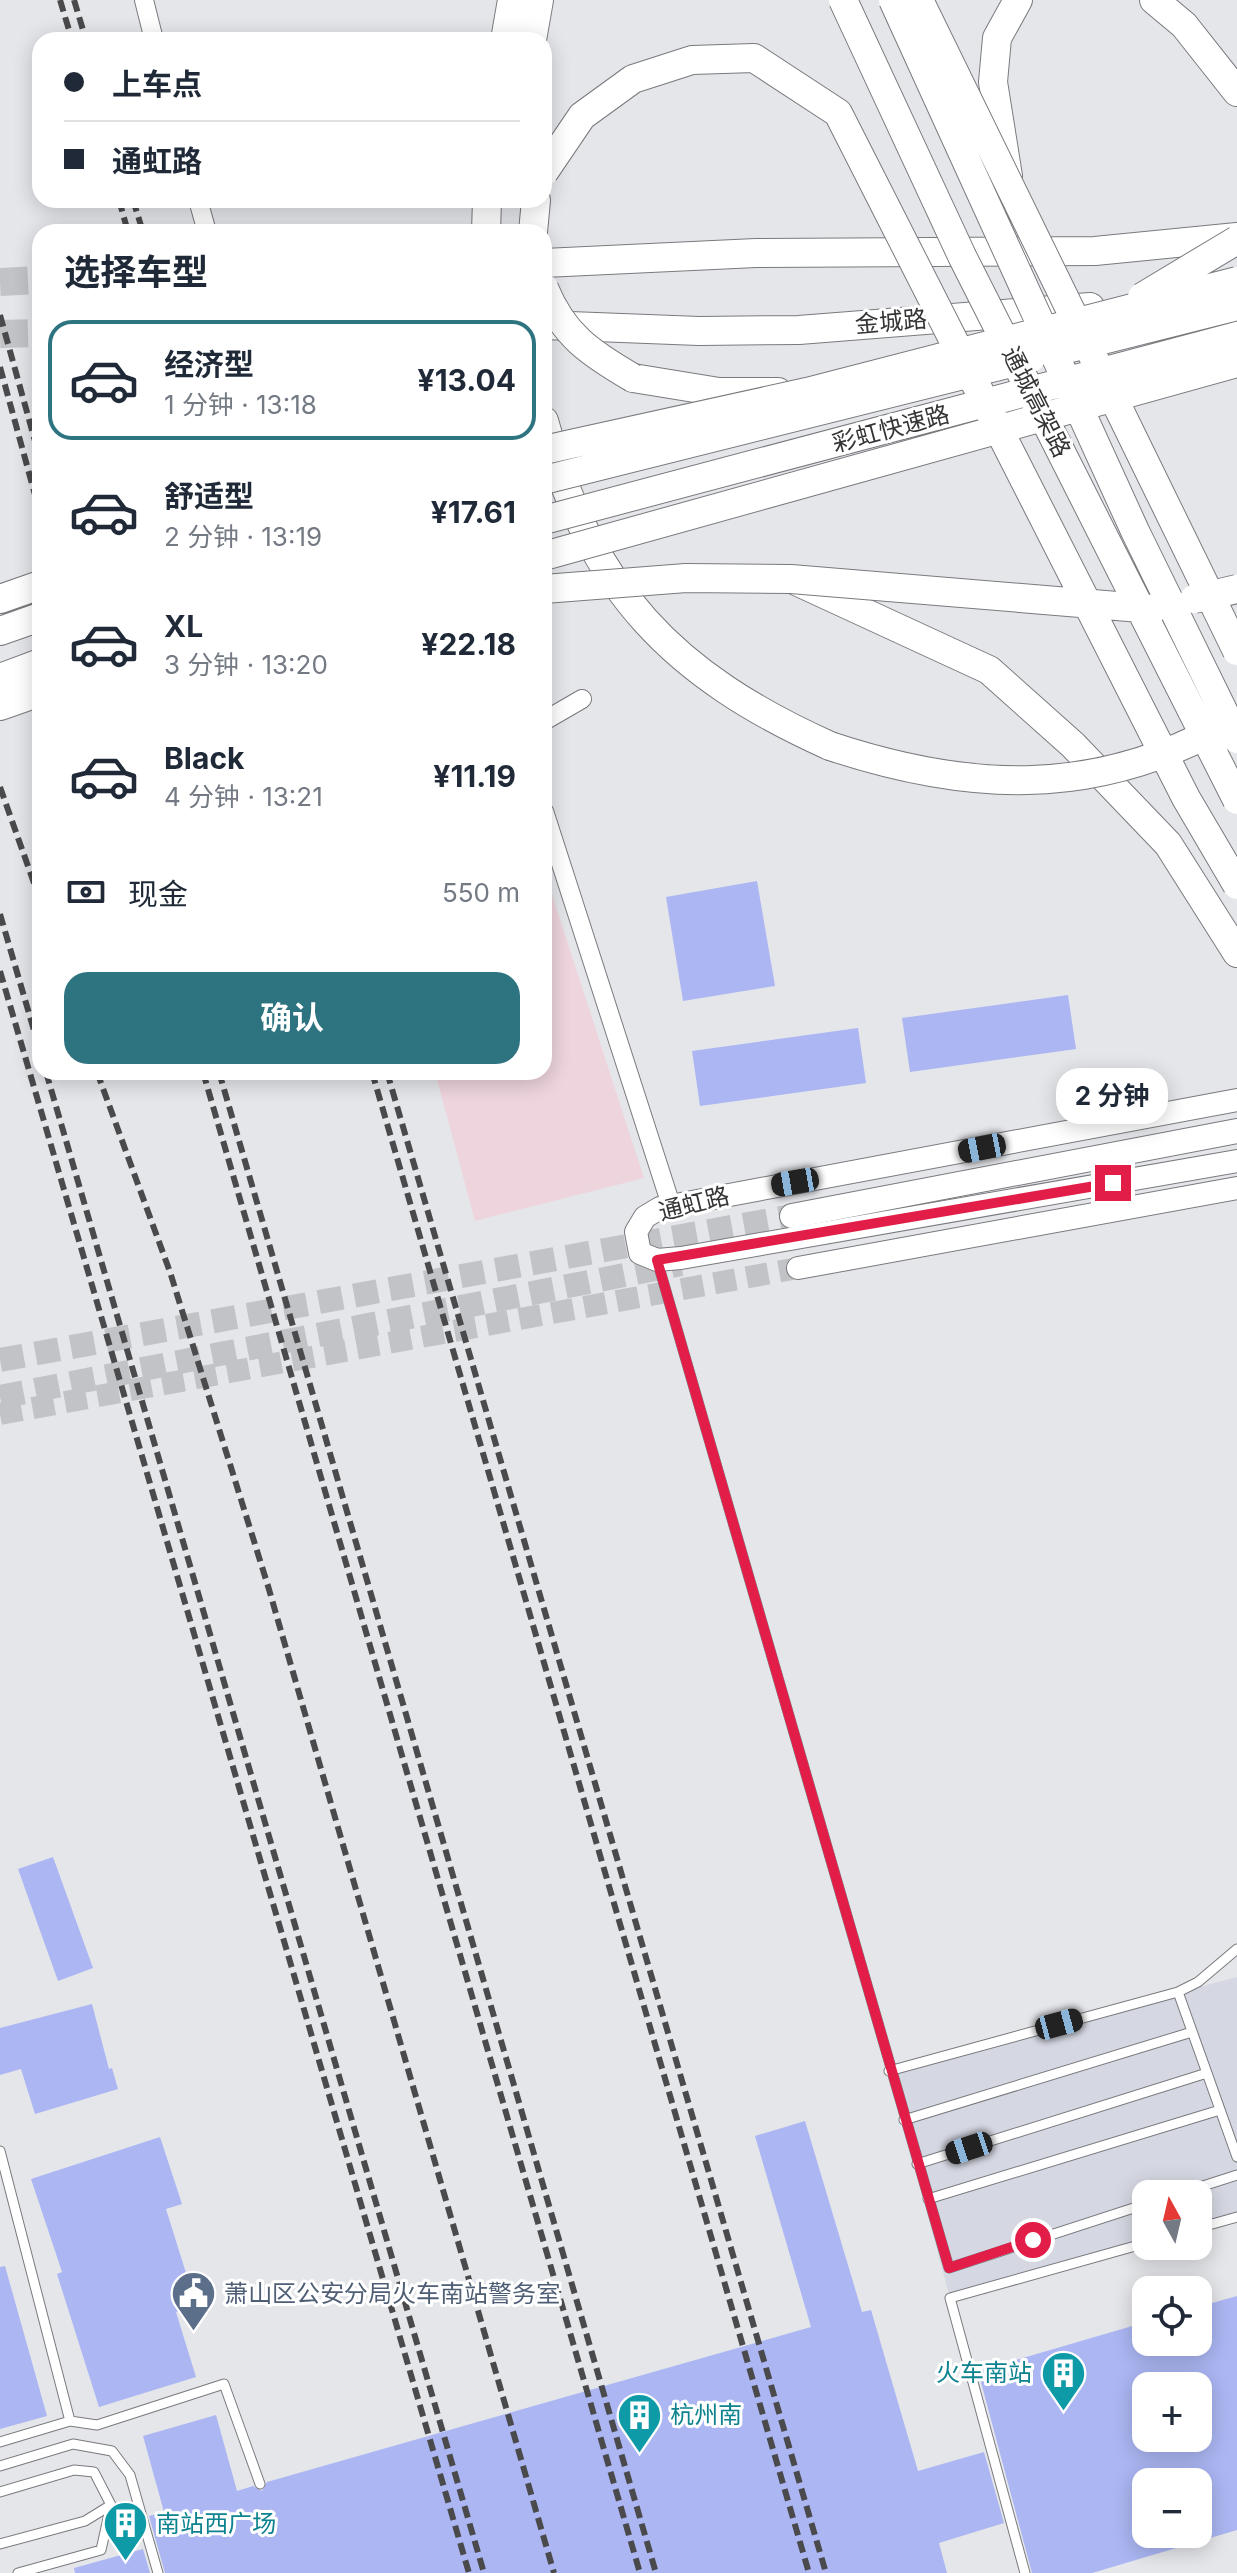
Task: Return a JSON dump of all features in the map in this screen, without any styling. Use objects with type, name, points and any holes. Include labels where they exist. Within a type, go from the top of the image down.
[{"type":"main road","points":[[506,32],[512,0]]},
{"type":"main road","points":[[533,32],[539,0]]},
{"type":"main road","name":"通城高架路","points":[[843,0],[962,256],[1237,800]]},
{"type":"main road","name":"通城高架路","points":[[893,0],[1135,531],[1237,739]]},
{"type":"main road","points":[[919,0],[1237,651]]},
{"type":"main road","points":[[1011,193],[993,82],[997,38],[1018,0]]},
{"type":"main road","points":[[1154,0],[1184,25],[1237,92]]},
{"type":"main road","points":[[552,160],[582,116],[633,79],[692,60],[754,58],[838,113],[1186,798],[1237,885]]},
{"type":"main road","points":[[552,263],[756,253],[1095,251],[1237,238]]},
{"type":"main road","points":[[1110,317],[1237,238]]},
{"type":"main road","points":[[552,448],[807,392],[1110,317],[1237,281]]},
{"type":"main road","name":"金城路","points":[[552,325],[699,331],[799,330],[1191,299],[1237,299]]},
{"type":"main road","name":"彩虹快速路","points":[[552,478],[1237,306]]},
{"type":"main road","points":[[552,307],[589,352],[633,378],[719,392],[807,392]]},
{"type":"main road","name":"彩虹快速路","points":[[552,518],[1237,336]]},
{"type":"main road","points":[[552,554],[1237,363]]},
{"type":"main road","points":[[552,445],[579,526],[626,597],[658,636],[733,695],[776,722],[830,746],[893,767],[949,777],[1020,783],[1084,777],[1137,763],[1182,748],[1237,719]]},
{"type":"main road","points":[[552,588],[686,578],[791,579],[1149,610],[1237,589]]},
{"type":"main road","points":[[791,579],[989,670],[1073,745],[1168,844],[1234,944]]},
{"type":"main road","points":[[0,599],[32,588]]},
{"type":"main road","points":[[0,631],[32,620]]},
{"type":"main road","points":[[0,678],[32,666]]},
{"type":"main road","points":[[0,706],[32,695]]},
{"type":"main road","points":[[792,1216],[1237,1131]]},
{"type":"street","points":[[144,0],[152,32]]},
{"type":"street","points":[[552,716],[582,699]]},
{"type":"street","points":[[552,836],[671,1205]]},
{"type":"street","name":"通虹路","points":[[1235,1102],[671,1205],[645,1217],[636,1232],[640,1253],[657,1260],[1237,1161]]},
{"type":"street","points":[[798,1268],[1237,1188]]},
{"type":"lane","points":[[657,1260],[889,2071],[949,2268],[1132,2209]]},
{"type":"lane","points":[[889,2071],[1178,1992],[1198,1982],[1237,1949]]},
{"type":"lane","points":[[1178,1992],[1237,2157]]},
{"type":"lane","points":[[904,2120],[1192,2032]]},
{"type":"lane","points":[[917,2164],[1207,2073]]},
{"type":"lane","points":[[928,2199],[1220,2110]]},
{"type":"lane","points":[[0,2151],[70,2421]]},
{"type":"lane","points":[[1212,2183],[1237,2175]]},
{"type":"lane","points":[[1212,2224],[1237,2217]]},
{"type":"lane","points":[[1025,2573],[950,2298],[1132,2247]]},
{"type":"lane","points":[[0,2442],[70,2421],[97,2425],[224,2384],[260,2484]]},
{"type":"lane","points":[[0,2466],[73,2444],[112,2451],[130,2475],[158,2573]]},
{"type":"lane","points":[[0,2492],[74,2470],[94,2472],[111,2505],[101,2550],[18,2573]]},
{"type":"lane","points":[[0,2544],[85,2521],[111,2505]]},
{"type":"shaded area","points":[[552,895],[644,1178],[475,1221],[437,1080],[552,1080]]},
{"type":"shaded area","points":[[1237,1977],[1237,2221],[1212,2227],[1212,2180],[1132,2180],[1132,2249],[950,2298],[889,2071]]},
{"type":"building","points":[[757,881],[775,986],[683,1001],[666,897]]},
{"type":"building","points":[[1068,995],[1076,1049],[910,1072],[902,1018]]},
{"type":"building","points":[[858,1028],[866,1083],[700,1106],[692,1051]]},
{"type":"building","points":[[53,1857],[93,1968],[58,1981],[18,1869]]},
{"type":"building","points":[[92,2004],[109,2069],[112,2068],[118,2089],[35,2114],[21,2069],[0,2075],[0,2028]]},
{"type":"building","name":"杭州南","points":[[805,2121],[862,2312],[871,2310],[918,2471],[984,2452],[1004,2523],[939,2543],[947,2573],[165,2573],[149,2516],[164,2512],[143,2436],[216,2415],[237,2491],[253,2486],[262,2491],[267,2482],[811,2327],[755,2136]]},
{"type":"building","points":[[160,2137],[182,2204],[166,2209],[196,2305],[176,2312],[196,2377],[99,2407],[57,2274],[62,2272],[31,2179]]},
{"type":"building","points":[[5,2266],[47,2416],[0,2429],[0,2267]]},
{"type":"building","name":"火车南站","points":[[1237,2296],[1237,2530],[1212,2537],[1212,2468],[1132,2468],[1132,2548],[1176,2548],[1092,2573],[1032,2573],[978,2371],[1132,2326],[1132,2356],[1212,2356],[1212,2303]]},
{"type":"building","name":"南站西广场","points":[[143,2549],[150,2573],[75,2573],[74,2568]]},
{"type":"tunnel","points":[[0,282],[32,280]]},
{"type":"tunnel","points":[[0,334],[32,333]]},
{"type":"tunnel","points":[[0,1360],[792,1216]]},
{"type":"tunnel","points":[[0,1397],[681,1264]]},
{"type":"tunnel","points":[[0,1414],[798,1268]]},
{"type":"railway","points":[[60,0],[70,32]]},
{"type":"railway","points":[[74,0],[84,32]]},
{"type":"railway","points":[[121,208],[126,224]]},
{"type":"railway","points":[[136,208],[140,224]]},
{"type":"railway","points":[[0,315],[32,430]]},
{"type":"railway","points":[[0,367],[32,484]]},
{"type":"railway","points":[[0,787],[32,877]]},
{"type":"railway","points":[[0,914],[32,1024]]},
{"type":"railway","points":[[0,971],[469,2573]]},
{"type":"railway","points":[[48,1080],[484,2573]]},
{"type":"railway","points":[[100,1080],[170,1272],[268,1586],[554,2573]]},
{"type":"railway","points":[[205,1080],[640,2573]]},
{"type":"railway","points":[[221,1080],[656,2573]]},
{"type":"railway","points":[[374,1080],[809,2573]]},
{"type":"railway","points":[[389,1080],[826,2573]]},
{"type":"place","name":"萧山区公安分局火车南站警务室","points":[[193,2333]]},
{"type":"place","name":"火车南站","points":[[1063,2412]]},
{"type":"place","name":"杭州南","points":[[639,2454]]},
{"type":"place","name":"南站西广场","points":[[125,2563]]},
{"type":"route","points":[[1033,2240],[949,2268],[889,2071],[657,1260],[1113,1183]]}]
